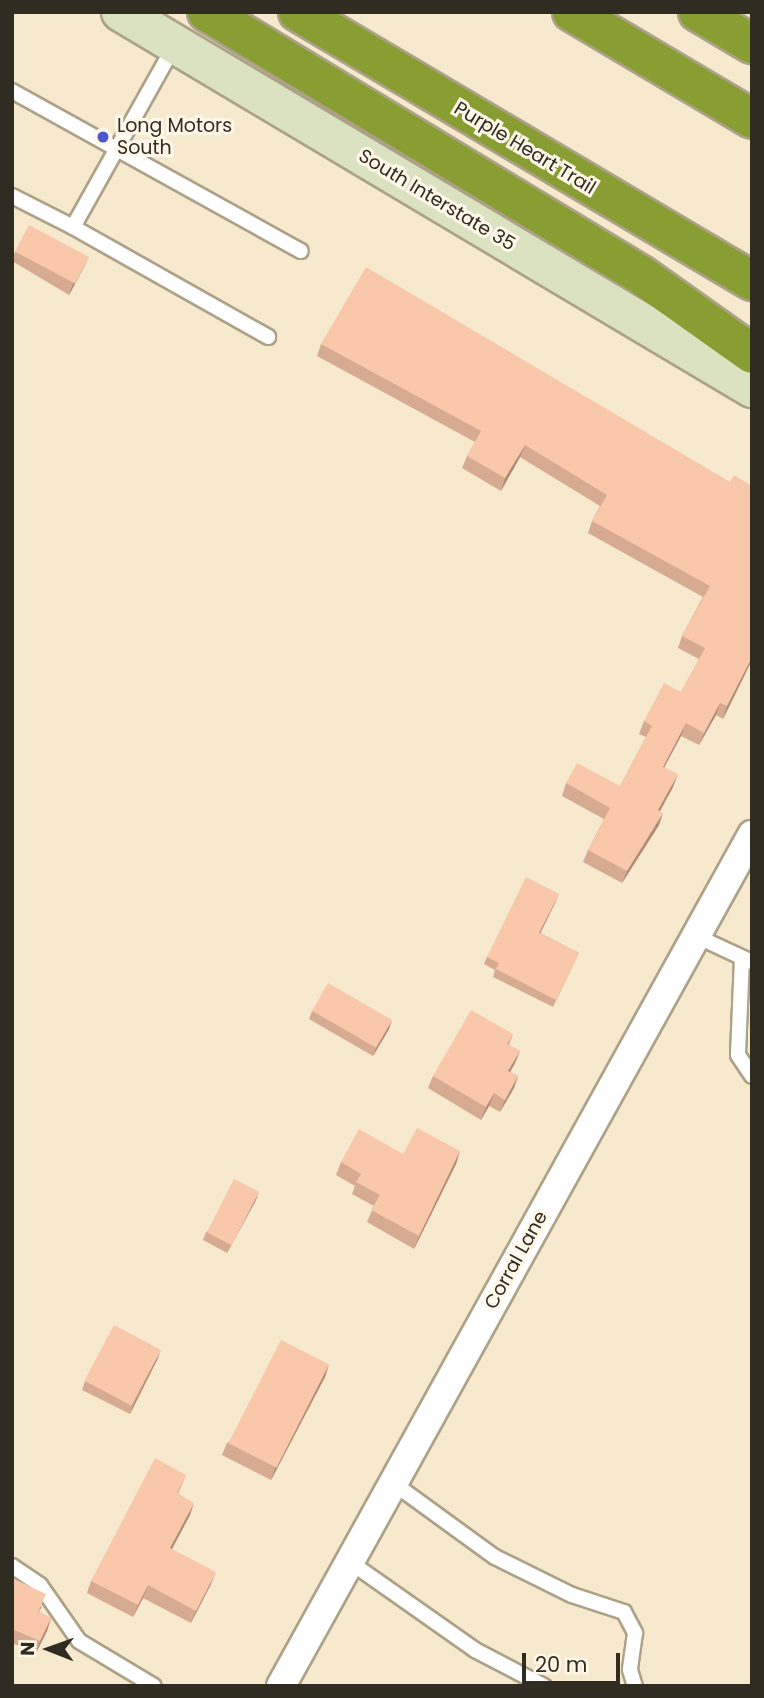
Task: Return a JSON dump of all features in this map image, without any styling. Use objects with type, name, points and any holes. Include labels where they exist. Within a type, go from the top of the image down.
[{"type":"highway","points":[[207,12],[641,275],[752,354]]},
{"type":"highway","name":"Purple Heart Trail","points":[[298,12],[752,281]]},
{"type":"highway","points":[[572,12],[752,119]]},
{"type":"highway","points":[[698,12],[752,44]]},
{"type":"main road","name":"South Interstate 35","points":[[121,12],[752,388]]},
{"type":"street","name":"Corral Lane","points":[[281,1686],[752,835]]},
{"type":"lane","points":[[73,227],[176,44]]},
{"type":"lane","points":[[12,91],[301,251]]},
{"type":"lane","points":[[12,196],[73,227],[268,337]]},
{"type":"lane","points":[[696,936],[747,960],[738,1055],[752,1076]]},
{"type":"lane","points":[[393,1483],[495,1557],[572,1595],[624,1612],[635,1633],[630,1670],[635,1686]]},
{"type":"lane","points":[[350,1562],[475,1650],[544,1686]]},
{"type":"lane","points":[[12,1566],[40,1585],[79,1641],[155,1686]]},
{"type":"building","points":[[29,225],[89,257],[75,283],[15,251]]},
{"type":"building","points":[[366,267],[730,482],[734,475],[752,486],[752,657],[727,706],[720,703],[704,733],[686,723],[663,767],[678,774],[658,810],[663,813],[627,871],[588,850],[610,808],[566,783],[577,763],[620,786],[652,726],[644,721],[664,683],[681,692],[705,648],[682,636],[710,586],[592,521],[607,495],[525,445],[505,478],[467,456],[481,431],[321,344]]},
{"type":"building","points":[[526,877],[559,894],[539,933],[579,953],[556,1000],[496,969],[499,963],[487,957]]},
{"type":"building","points":[[328,983],[392,1020],[376,1048],[312,1011]]},
{"type":"building","points":[[471,1010],[513,1034],[507,1044],[520,1051],[508,1071],[518,1076],[505,1100],[494,1093],[486,1107],[433,1076]]},
{"type":"building","points":[[417,1128],[460,1151],[419,1236],[371,1210],[380,1195],[356,1182],[361,1174],[341,1162],[359,1129],[403,1154]]},
{"type":"building","points":[[234,1179],[259,1192],[232,1245],[207,1232]]},
{"type":"building","points":[[114,1325],[161,1350],[131,1406],[84,1381]]},
{"type":"building","points":[[281,1340],[329,1365],[276,1468],[228,1443]]},
{"type":"building","points":[[155,1458],[186,1475],[177,1493],[194,1503],[170,1548],[216,1572],[196,1611],[148,1585],[138,1605],[91,1581]]},
{"type":"building","points":[[12,1578],[46,1594],[38,1612],[51,1618],[40,1641],[12,1629]]},
{"type":"place","name":"Long Motors South","points":[[103,137]]}]
